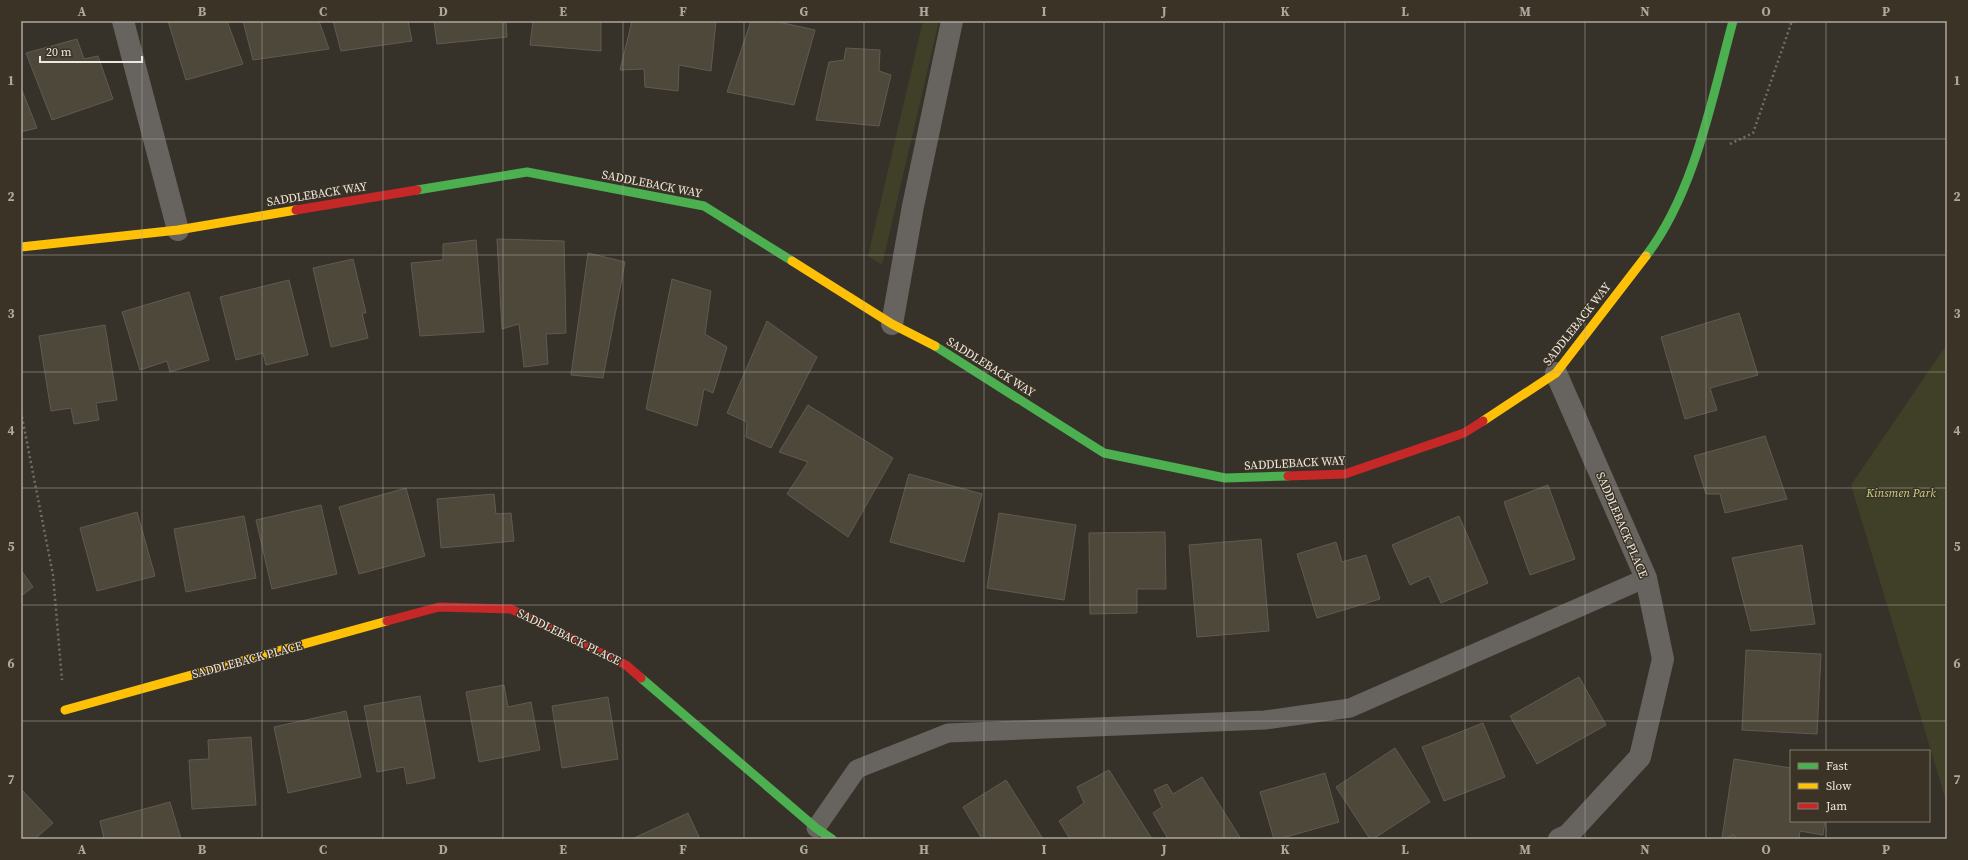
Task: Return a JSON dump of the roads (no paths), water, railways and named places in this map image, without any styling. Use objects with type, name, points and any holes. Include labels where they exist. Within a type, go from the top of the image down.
[{"type":"street","points":[[123,21],[178,230]]},
{"type":"street","points":[[892,324],[913,206],[952,21]]},
{"type":"street","name":"SADDLEBACK WAY","points":[[21,247],[178,230],[527,172],[704,206],[892,324],[932,344],[1104,453],[1225,478],[1345,474],[1464,433],[1556,373],[1661,236],[1695,160],[1733,21]]},
{"type":"street","name":"SADDLEBACK PLACE","points":[[1556,373],[1646,578],[1663,659],[1640,756],[1568,835],[1559,839]]},
{"type":"street","name":"SADDLEBACK PLACE","points":[[65,710],[439,606],[511,609],[626,665],[816,828],[832,839]]},
{"type":"lane","points":[[816,828],[857,770],[948,733],[1265,720],[1350,708],[1646,578]]},
{"type":"park label","name":"Kinsmen Park","points":[[1901,493]]}]
